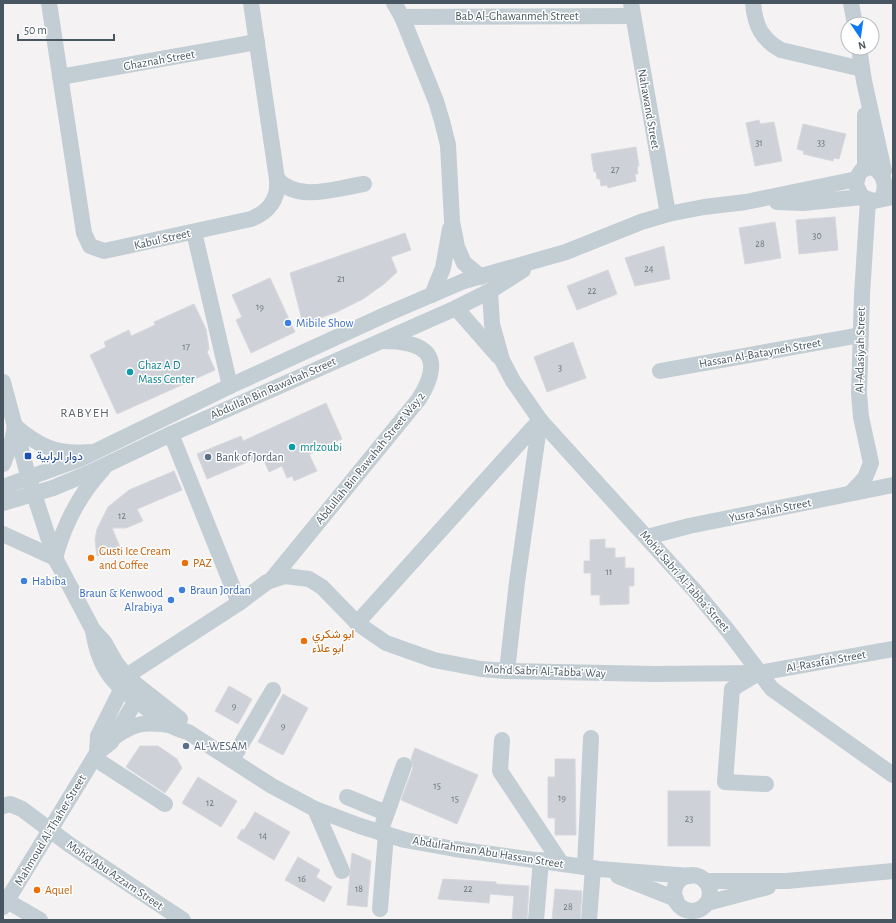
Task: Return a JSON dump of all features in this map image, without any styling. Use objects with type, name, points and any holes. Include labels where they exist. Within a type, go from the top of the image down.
[{"type":"street","name":"Kabul Street","points":[[49,3],[84,233],[90,246],[104,251],[194,232],[260,215],[274,201],[277,191],[277,179],[251,3]]},
{"type":"street","points":[[394,3],[402,17],[436,101],[442,121],[448,152],[452,221],[457,247],[464,262],[481,277]]},
{"type":"street","points":[[753,3],[756,21],[761,34],[770,44],[780,50],[863,75]]},
{"type":"street","points":[[851,3],[853,16]]},
{"type":"street","name":"Bab Al-Ghawanmeh Street","points":[[402,17],[531,9],[632,10]]},
{"type":"street","name":"Nahawand Street","points":[[632,10],[668,214]]},
{"type":"street","name":"Ghaznah Street","points":[[60,77],[257,42]]},
{"type":"street","points":[[860,56],[863,75],[891,182],[890,189],[876,198],[858,192],[861,174],[863,75]]},
{"type":"street","points":[[861,174],[872,167],[889,174]]},
{"type":"street","name":"Abdullah Bin Rawahah Street","points":[[746,202],[861,174]]},
{"type":"street","points":[[277,179],[287,188],[306,193],[364,184]]},
{"type":"street","name":"Abdullah Bin Rawahah Street","points":[[3,487],[63,466],[230,386],[464,281],[538,261],[668,214],[704,207],[746,202],[803,202],[876,198]]},
{"type":"street","name":"Al-Adasiyah Street","points":[[852,493],[865,478],[871,463],[861,417],[859,393],[861,335],[876,198]]},
{"type":"street","points":[[432,295],[443,268],[452,221]]},
{"type":"street","points":[[194,232],[230,386]]},
{"type":"street","name":"Abdullah Bin Rawahah Street","points":[[3,503],[71,481],[377,341],[456,308],[490,291],[538,261]]},
{"type":"street","name":"Moh'd Sabri Al-Tabba' Street","points":[[490,291],[492,324],[502,360],[513,381],[540,420],[647,537],[730,632],[758,673],[772,689],[893,775]]},
{"type":"street","name":"Moh'd Sabri Al-Tabba' Street","points":[[456,308],[502,360]]},
{"type":"street","name":"Hassan Al-Batayneh Street","points":[[660,371],[861,335]]},
{"type":"street","name":"Abdullah Bin Rawahah Street Way 2","points":[[272,579],[419,399],[431,376],[432,366],[429,355],[421,347],[410,343],[377,341]]},
{"type":"street","name":"Abdulrahman Abu Hassan Street","points":[[3,382],[29,479],[55,558],[93,630],[124,684],[139,695],[182,721],[188,732]]},
{"type":"street","points":[[357,623],[540,420]]},
{"type":"street","points":[[508,671],[516,582],[540,420]]},
{"type":"street","points":[[3,464],[12,441],[15,426],[32,440],[52,450],[74,453],[96,451]]},
{"type":"street","points":[[171,434],[239,603]]},
{"type":"street","points":[[3,534],[55,558],[64,528],[78,501],[106,465]]},
{"type":"street","name":"Yusra Salah Street","points":[[647,537],[690,526],[893,485]]},
{"type":"street","name":"Moh'd Sabri Al-Tabba' Way","points":[[124,684],[134,671],[145,662],[239,603],[272,579],[284,576],[309,579],[322,587],[357,623],[386,643],[434,660],[481,669],[508,671],[701,674],[758,673]]},
{"type":"street","name":"Al-Rasafah Street","points":[[758,673],[893,648]]},
{"type":"street","points":[[758,673],[732,688],[725,782],[766,784]]},
{"type":"street","name":"Mahmoud Al-Thaher Street","points":[[95,756],[98,736],[124,684]]},
{"type":"street","points":[[232,760],[273,690]]},
{"type":"street","name":"Abdulrahman Abu Hassan Street","points":[[139,695],[174,729],[188,732],[272,786],[315,809],[383,833],[455,849],[592,868],[690,876]]},
{"type":"street","name":"Mahmoud Al-Thaher Street","points":[[5,904],[95,756],[113,738],[139,695]]},
{"type":"street","points":[[113,738],[128,727],[140,723],[170,725]]},
{"type":"street","points":[[589,920],[592,868],[591,738]]},
{"type":"street","points":[[502,740],[500,771],[561,863]]},
{"type":"street","points":[[95,756],[165,804]]},
{"type":"street","points":[[380,909],[383,833],[386,813],[404,764]]},
{"type":"street","points":[[347,797],[386,813]]},
{"type":"street","name":"Moh'd Abu Azzam Street","points":[[3,806],[10,804],[22,809],[49,830],[183,920]]},
{"type":"street","points":[[315,809],[342,871]]},
{"type":"street","points":[[536,920],[540,860]]},
{"type":"street","name":"Abdulrahman Abu Hassan Street","points":[[592,868],[660,891],[679,908]]},
{"type":"street","points":[[787,882],[703,911],[690,911],[679,908],[674,893],[679,881],[690,876],[701,878],[705,881],[787,882],[893,871]]},
{"type":"street","points":[[703,911],[710,892],[705,881]]},
{"type":"street","points":[[5,904],[40,920]]},
{"type":"building","points":[[759,120],[760,124],[774,122],[782,161],[755,166],[746,123]]},
{"type":"building","points":[[803,124],[846,134],[839,159],[834,158],[833,161],[803,154],[804,151],[797,149]]},
{"type":"building","points":[[636,147],[639,166],[637,166],[638,174],[635,174],[636,181],[608,188],[607,185],[601,186],[600,179],[597,179],[596,172],[594,172],[591,154]]},
{"type":"building","points":[[835,217],[838,250],[799,254],[796,220]]},
{"type":"building","points":[[775,222],[781,258],[745,264],[739,228]]},
{"type":"building","points":[[405,233],[411,250],[391,257],[397,272],[384,284],[363,299],[337,312],[303,324],[290,273]]},
{"type":"building","points":[[664,246],[670,279],[635,286],[625,258]]},
{"type":"building","points":[[608,270],[617,294],[577,310],[567,286]]},
{"type":"building","points":[[270,278],[295,332],[251,353],[236,320],[242,317],[232,295]]},
{"type":"building","points":[[194,304],[206,329],[209,349],[207,352],[215,370],[117,414],[90,355],[106,347],[104,342],[129,330],[131,336],[155,325],[154,322]]},
{"type":"building","points":[[573,342],[586,378],[547,392],[534,357]]},
{"type":"building","name":"mrlzoubi","points":[[326,403],[342,439],[309,454],[317,471],[294,481],[292,476],[287,478],[282,466],[269,472],[262,456],[207,479],[197,454],[241,436],[243,441]]},
{"type":"building","points":[[174,471],[182,490],[137,509],[143,521],[126,528],[112,528],[120,547],[97,556],[95,540],[97,529],[108,507],[129,490]]},
{"type":"building","points":[[605,539],[605,548],[615,548],[615,558],[625,557],[625,568],[634,568],[634,586],[629,586],[629,604],[600,605],[600,595],[591,595],[591,573],[584,573],[584,561],[590,561],[590,540]]},
{"type":"building","points":[[229,686],[252,699],[238,724],[215,711]]},
{"type":"building","points":[[283,694],[308,708],[283,755],[258,742]]},
{"type":"building","points":[[140,746],[158,746],[177,759],[182,768],[165,793],[126,767]]},
{"type":"building","points":[[415,748],[478,775],[457,824],[401,800],[413,768],[411,759]]},
{"type":"building","points":[[555,759],[575,759],[576,835],[555,835],[555,818],[548,818],[548,777],[555,777]]},
{"type":"building","points":[[198,777],[237,801],[221,827],[182,803]]},
{"type":"building","points":[[668,791],[710,791],[710,846],[668,846]]},
{"type":"building","points":[[255,812],[290,832],[274,860],[237,838],[242,829],[244,830]]},
{"type":"building","points":[[352,853],[371,861],[367,907],[347,905]]},
{"type":"building","points":[[298,857],[320,870],[316,877],[332,887],[324,902],[285,880]]},
{"type":"building","points":[[443,879],[496,882],[496,884],[529,886],[527,920],[512,920],[514,896],[490,894],[489,903],[438,899]]},
{"type":"building","points":[[555,889],[582,891],[580,920],[552,920]]},
{"type":"place","name":"Mibile Show","points":[[288,323]]},
{"type":"place","name":"Ghaz A D Mass Center","points":[[130,372]]},
{"type":"place","name":"mrlzoubi","points":[[292,447]]},
{"type":"place","name":"دوار الرابية","points":[[28,456]]},
{"type":"place","name":"Bank of Jordan","points":[[208,457]]},
{"type":"place","name":"Gusti Ice Cream and Coffee","points":[[91,558]]},
{"type":"place","name":"PAZ","points":[[185,563]]},
{"type":"place","name":"Habiba","points":[[24,581]]},
{"type":"place","name":"Braun Jordan","points":[[182,590]]},
{"type":"place","name":"Braun & Kenwood Alrabiya","points":[[171,600]]},
{"type":"place","name":"ابو شكري ابو علاء","points":[[304,641]]},
{"type":"place","name":"AL-WESAM","points":[[186,746]]},
{"type":"place","name":"Aquel","points":[[37,890]]},
{"type":"district","name":"RABYEH","points":[[85,412]]}]
